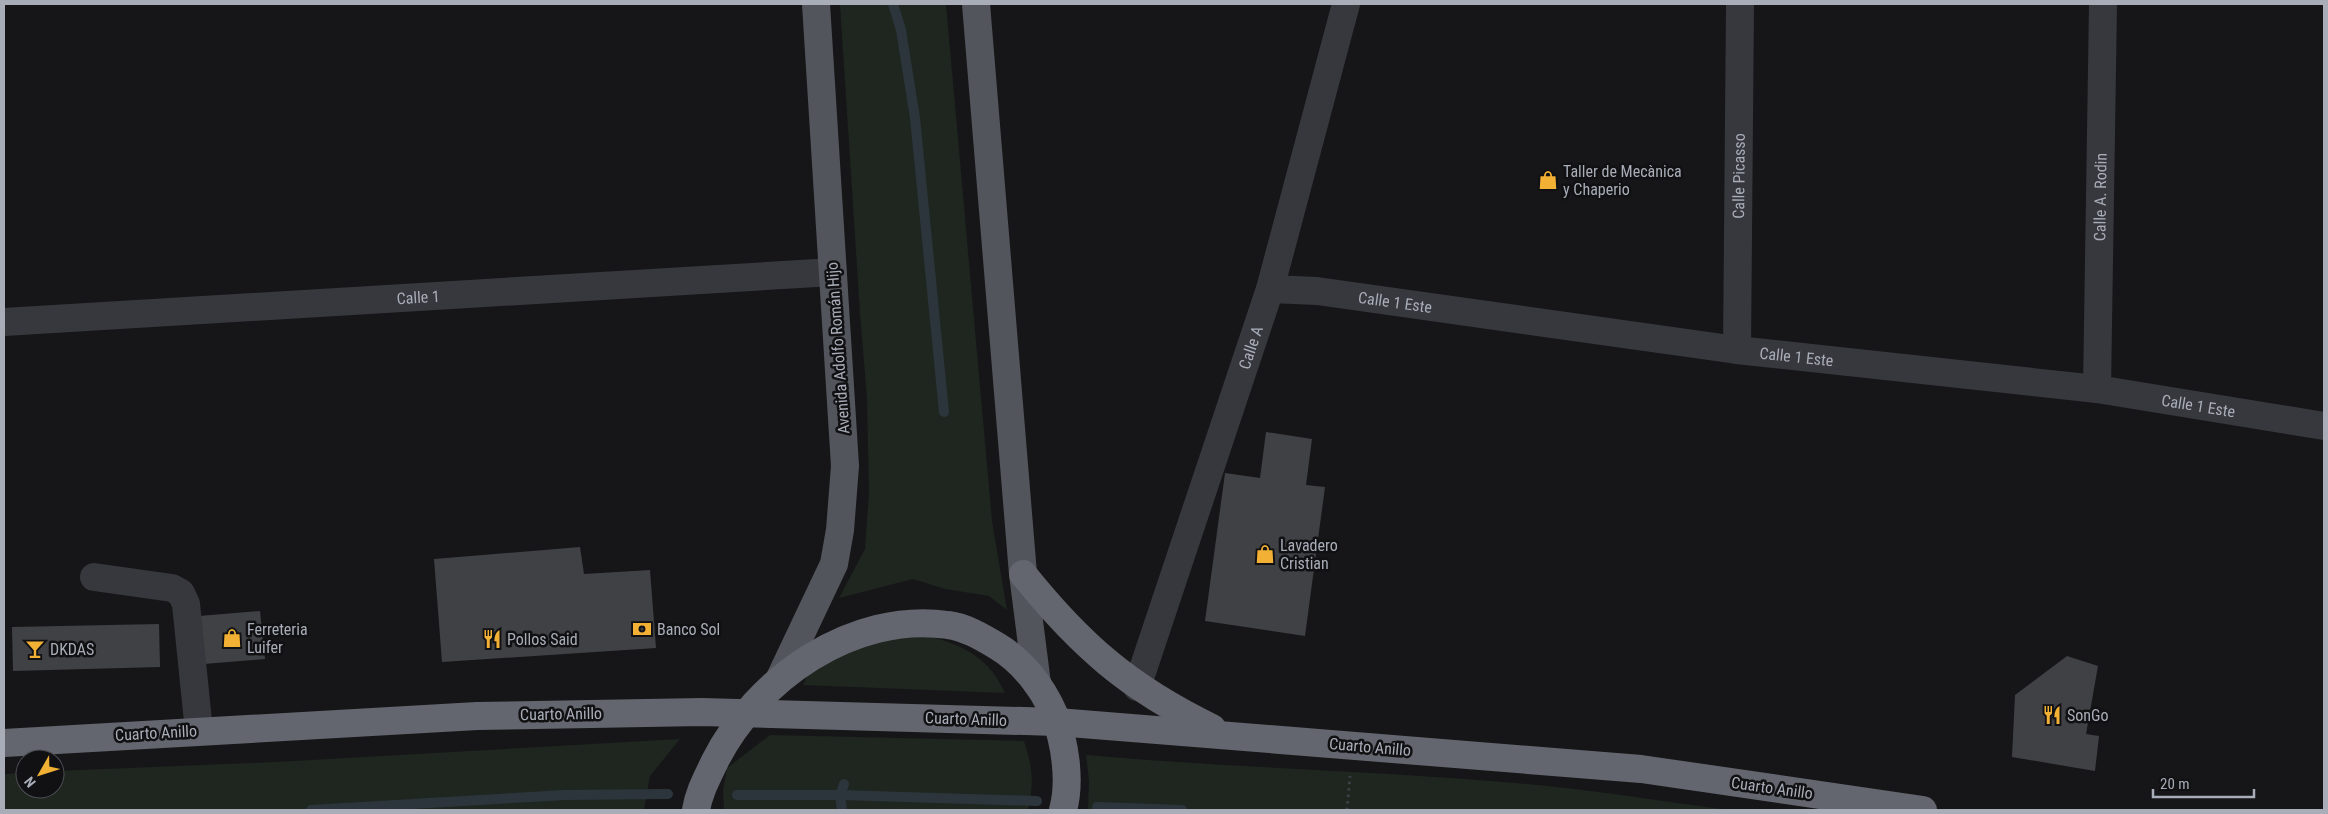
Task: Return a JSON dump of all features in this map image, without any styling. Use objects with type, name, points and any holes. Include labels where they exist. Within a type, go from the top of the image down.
[{"type":"highway","points":[[1023,574],[1057,616],[1111,667],[1137,687],[1181,713],[1227,735]]},
{"type":"highway","points":[[696,810],[699,795],[730,733],[746,713],[779,680],[800,664],[846,640],[885,628],[928,624],[949,625],[969,631],[988,640],[1008,652],[1038,684],[1057,722],[1065,762],[1065,802],[1063,810]]},
{"type":"highway","name":"Cuarto Anillo","points":[[4,742],[477,716],[702,712],[1057,722],[1641,769],[1923,810]]},
{"type":"main road","name":"Avenida Adolfo Román Hijo","points":[[779,680],[834,564],[840,530],[845,466],[816,4]]},
{"type":"main road","points":[[976,4],[1023,574],[1038,684]]},
{"type":"street","name":"Calle A","points":[[1137,687],[1270,290],[1346,4]]},
{"type":"street","name":"Calle Picasso","points":[[1737,350],[1740,4]]},
{"type":"street","name":"Calle A. Rodin","points":[[2097,389],[2103,4]]},
{"type":"street","name":"Calle 1","points":[[4,322],[833,272]]},
{"type":"street","name":"Calle 1 Este","points":[[1270,290],[1327,293],[1737,350],[2097,389],[2324,426]]},
{"type":"street","points":[[94,577],[172,588],[181,593],[186,604],[199,731]]},
{"type":"shaded area","points":[[840,4],[946,4],[992,521],[1007,610],[989,596],[945,589],[913,579],[839,598],[865,549],[869,492],[867,399]]},
{"type":"shaded area","points":[[929,636],[954,644],[974,655],[991,671],[1005,693],[803,685],[810,670],[854,646],[900,637]]},
{"type":"shaded area","points":[[770,735],[1024,741],[1032,776],[1028,810],[724,810],[723,791],[727,768]]},
{"type":"shaded area","points":[[680,739],[650,776],[644,810],[4,810],[4,774],[15,773],[15,799],[65,799],[65,771],[276,762]]},
{"type":"shaded area","points":[[1086,755],[1498,782],[1579,789],[1730,810],[1088,810],[1089,781]]},
{"type":"building","name":"Lavadero Cristian","points":[[1266,432],[1312,439],[1306,485],[1325,487],[1305,636],[1205,621],[1225,473],[1260,478]]},
{"type":"building","points":[[580,547],[584,574],[650,570],[656,648],[442,662],[434,559]]},
{"type":"building","name":"Ferreteria Luifer","points":[[260,611],[265,659],[204,664],[199,616]]},
{"type":"building","points":[[159,624],[160,667],[13,671],[12,627]]},
{"type":"building","name":"SonGo","points":[[2067,656],[2098,666],[2086,734],[2099,736],[2095,771],[2012,757],[2015,695]]},
{"type":"waterway","points":[[893,4],[901,30],[915,118],[944,412]]},
{"type":"waterway","points":[[842,810],[840,795],[844,784]]},
{"type":"waterway","points":[[311,810],[565,795],[668,794]]},
{"type":"waterway","points":[[737,795],[840,795],[1037,801]]},
{"type":"waterway","points":[[1097,807],[1182,810]]},
{"type":"place","name":"Taller de Mecànica y Chaperio","points":[[1548,180]]},
{"type":"place","name":"Lavadero Cristian","points":[[1265,554]]},
{"type":"place","name":"Banco Sol","points":[[642,629]]},
{"type":"place","name":"Ferreteria Luifer","points":[[232,638]]},
{"type":"place","name":"Pollos Said","points":[[492,639]]},
{"type":"place","name":"DKDAS","points":[[35,649]]},
{"type":"place","name":"SonGo","points":[[2052,715]]}]
